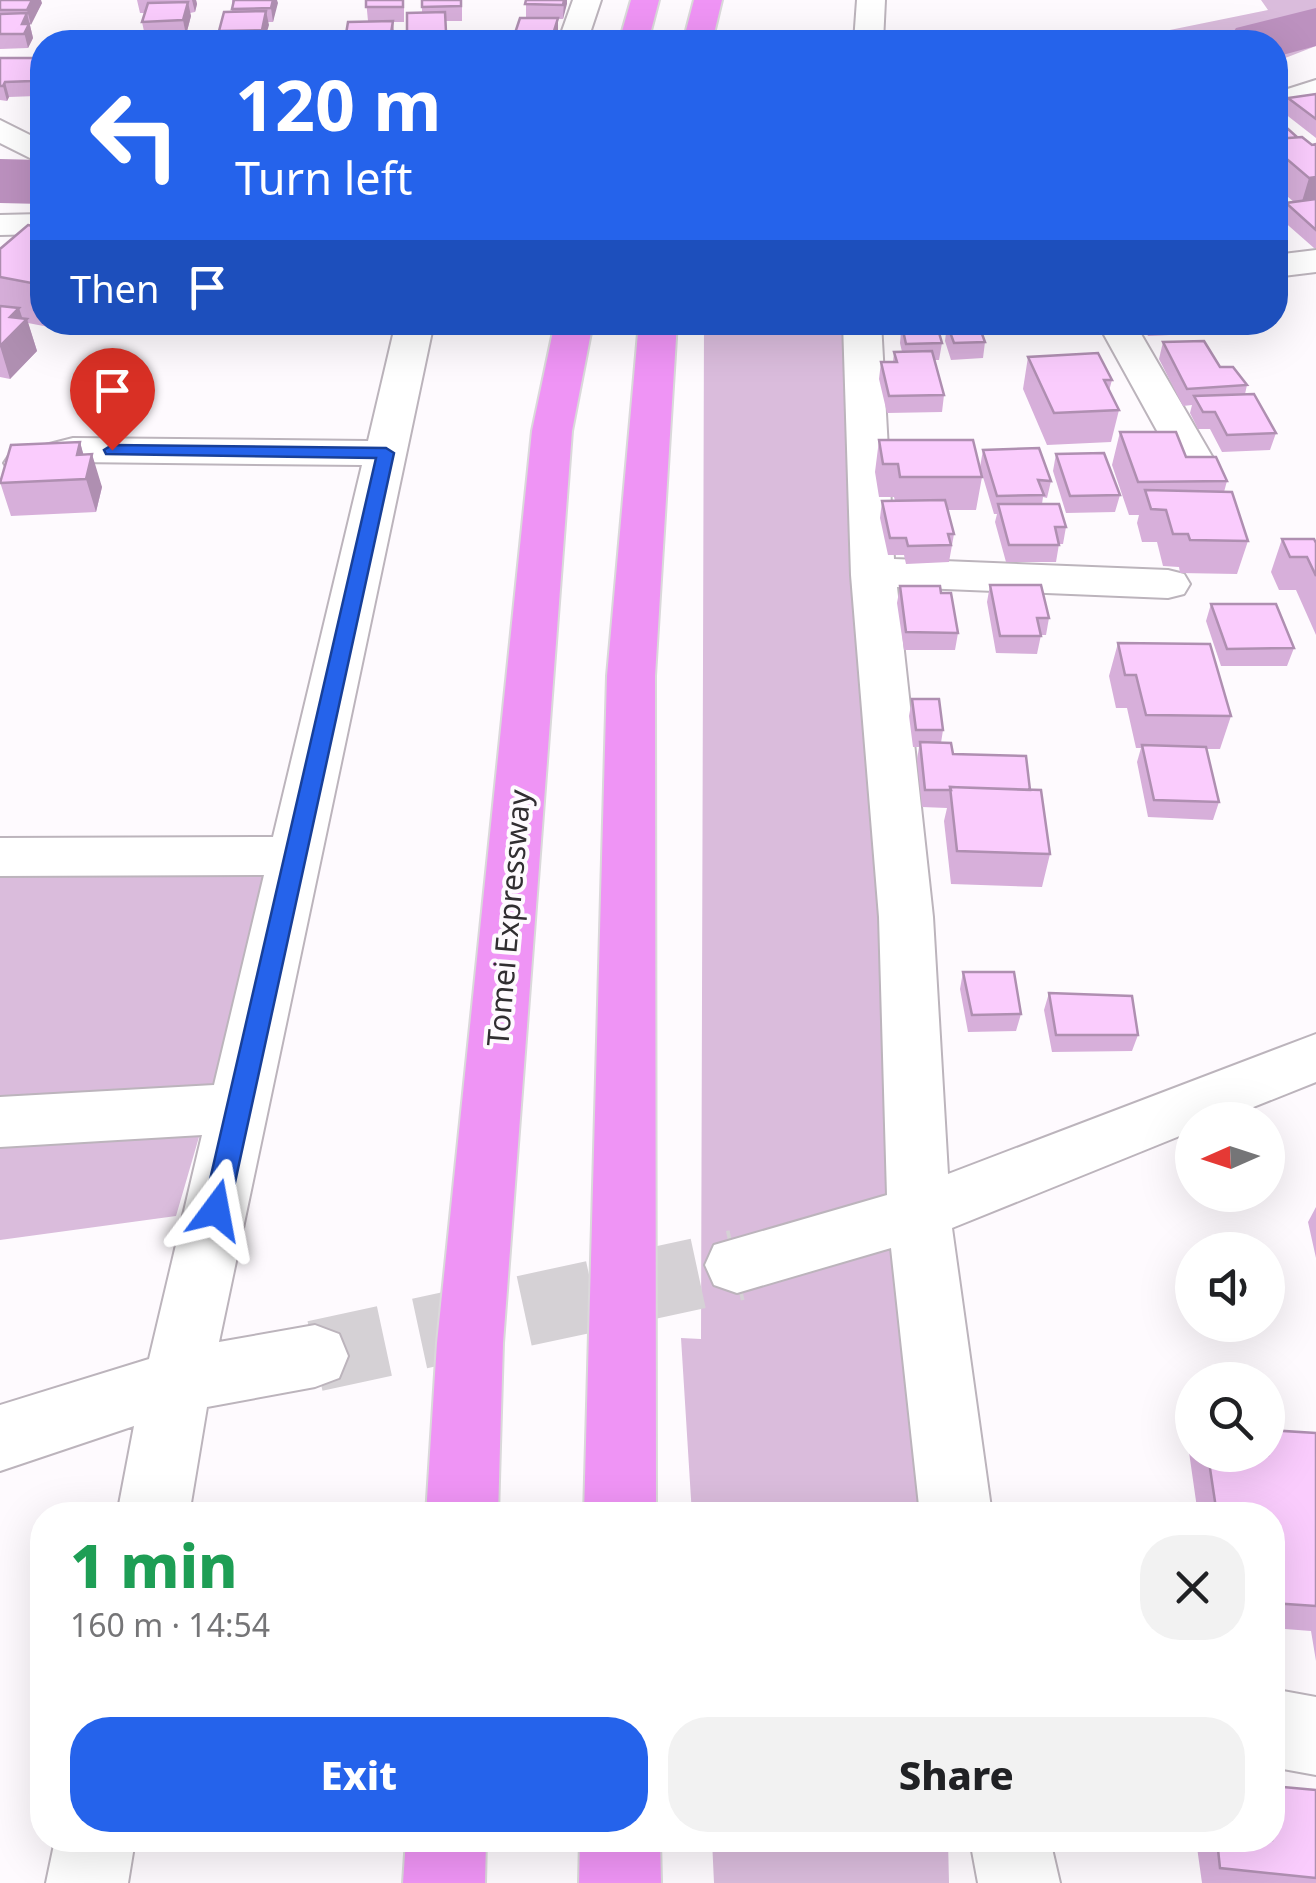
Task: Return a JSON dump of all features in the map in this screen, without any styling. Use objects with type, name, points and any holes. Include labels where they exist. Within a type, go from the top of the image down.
[{"type":"highway","points":[[637,30],[645,0]]},
{"type":"highway","points":[[701,30],[708,0]]},
{"type":"highway","name":"Tomei Expressway","points":[[463,1502],[470,1343],[552,431],[571,335]]},
{"type":"highway","points":[[620,1502],[631,676],[657,335]]},
{"type":"highway","points":[[444,1883],[445,1852]]},
{"type":"highway","points":[[620,1852],[620,1883]]},
{"type":"street","points":[[577,30],[587,0]]},
{"type":"street","points":[[870,30],[871,0]]},
{"type":"street","points":[[1288,99],[1316,90]]},
{"type":"street","points":[[0,130],[30,147]]},
{"type":"street","points":[[0,225],[30,224]]},
{"type":"street","points":[[1288,264],[1316,261]]},
{"type":"street","points":[[155,1502],[177,1381],[411,335]]},
{"type":"street","points":[[863,335],[873,572],[906,917],[919,1213],[954,1502]]},
{"type":"street","points":[[1122,335],[1192,458]]},
{"type":"street","points":[[25,463],[73,450],[386,453]]},
{"type":"street","points":[[873,572],[1168,584]]},
{"type":"street","points":[[0,857],[295,856]]},
{"type":"street","points":[[737,1265],[919,1213],[1316,1057]]},
{"type":"street","points":[[0,1122],[239,1108]]},
{"type":"street","points":[[0,1438],[177,1381],[315,1356]]},
{"type":"street","points":[[1285,1730],[1316,1736]]},
{"type":"street","points":[[87,1883],[93,1852]]},
{"type":"street","points":[[1013,1852],[1019,1883]]},
{"type":"shaded area","points":[[1261,0],[1316,0],[1316,46],[1288,57],[1288,30],[1170,30],[1268,10]]},
{"type":"shaded area","points":[[704,335],[851,335],[859,681],[906,917],[940,1502],[691,1502],[681,1338],[701,1339]]},
{"type":"shaded area","points":[[277,869],[176,1216],[0,1240],[0,874]]},
{"type":"shaded area","points":[[713,1852],[948,1852],[949,1883],[714,1883]]},
{"type":"building","points":[[0,0],[32,0],[27,10],[0,10]]},
{"type":"building","points":[[234,0],[273,0],[271,8],[232,9]]},
{"type":"building","points":[[366,0],[403,0],[403,7],[366,7]]},
{"type":"building","points":[[422,0],[461,0],[461,6],[422,7]]},
{"type":"building","points":[[526,0],[564,0],[563,5],[525,4]]},
{"type":"building","points":[[188,2],[183,20],[142,22],[148,3]]},
{"type":"building","points":[[266,11],[262,30],[219,30],[224,12]]},
{"type":"building","points":[[445,12],[446,30],[407,30],[407,13]]},
{"type":"building","points":[[27,13],[22,24],[29,24],[24,34],[0,34],[0,14]]},
{"type":"building","points":[[520,18],[558,18],[554,30],[516,30]]},
{"type":"building","points":[[393,21],[392,30],[347,30],[348,22]]},
{"type":"building","points":[[0,58],[30,58],[30,81],[5,82],[0,86]]},
{"type":"building","points":[[1316,94],[1316,119],[1288,98]]},
{"type":"building","points":[[1302,137],[1316,144],[1316,177],[1309,178],[1288,160],[1288,138]]},
{"type":"building","points":[[1316,199],[1316,230],[1288,205]]},
{"type":"building","points":[[30,225],[30,283],[0,277],[0,249]]},
{"type":"building","points":[[0,306],[19,308],[10,317],[27,319],[0,346]]},
{"type":"building","points":[[904,335],[940,335],[942,343],[906,344]]},
{"type":"building","points":[[951,335],[982,335],[985,342],[954,343]]},
{"type":"building","points":[[1204,341],[1220,367],[1233,367],[1247,385],[1187,389],[1163,342]]},
{"type":"building","points":[[932,351],[944,395],[889,396],[881,362],[897,362],[894,352]]},
{"type":"building","points":[[1098,353],[1112,380],[1104,380],[1119,410],[1054,413],[1028,357]]},
{"type":"building","points":[[1254,394],[1276,433],[1227,435],[1215,412],[1203,412],[1194,396]]},
{"type":"building","points":[[1120,432],[1176,432],[1186,457],[1216,457],[1227,481],[1138,482]]},
{"type":"building","points":[[879,440],[973,440],[982,477],[900,477],[898,464],[883,464]]},
{"type":"building","points":[[80,442],[77,455],[92,454],[86,479],[0,483],[11,445]]},
{"type":"building","points":[[1039,448],[1051,481],[1038,480],[1044,495],[997,496],[983,450]]},
{"type":"building","points":[[1104,453],[1120,495],[1070,496],[1056,454]]},
{"type":"building","points":[[1145,490],[1232,492],[1248,541],[1190,540],[1188,534],[1173,534],[1166,510],[1151,509]]},
{"type":"building","points":[[945,500],[954,534],[948,534],[951,545],[908,546],[906,538],[890,538],[882,501]]},
{"type":"building","points":[[998,504],[1059,504],[1066,527],[1055,527],[1059,545],[1009,545]]},
{"type":"building","points":[[1282,539],[1314,539],[1316,576],[1307,557],[1290,557]]},
{"type":"building","points":[[990,585],[1041,585],[1049,618],[1037,618],[1041,636],[1000,636]]},
{"type":"building","points":[[900,586],[940,586],[941,593],[951,593],[958,633],[906,632]]},
{"type":"building","points":[[1211,604],[1276,604],[1294,648],[1227,649]]},
{"type":"building","points":[[1118,643],[1210,644],[1231,716],[1146,715],[1136,675],[1125,675]]},
{"type":"building","points":[[912,699],[939,699],[943,730],[916,730]]},
{"type":"building","points":[[920,742],[951,743],[953,754],[1026,756],[1030,790],[925,790]]},
{"type":"building","points":[[1142,745],[1206,747],[1219,802],[1154,800]]},
{"type":"building","points":[[950,787],[1041,790],[1050,854],[957,851]]},
{"type":"building","points":[[963,972],[1014,972],[1021,1014],[972,1015]]},
{"type":"building","points":[[1049,993],[1132,996],[1138,1035],[1056,1035]]},
{"type":"building","points":[[1285,1431],[1316,1433],[1316,1606],[1285,1604],[1285,1502],[1215,1502],[1211,1472],[1285,1472]]},
{"type":"building","points":[[1285,1787],[1316,1790],[1316,1878],[1220,1868],[1218,1852],[1285,1852]]},
{"type":"waterway","points":[[1288,34],[1316,27]]},
{"type":"waterway","points":[[0,181],[30,182]]},
{"type":"tunnel","points":[[315,1356],[737,1265]]},
{"type":"route","points":[[112,450],[386,453],[216,1210]]}]
